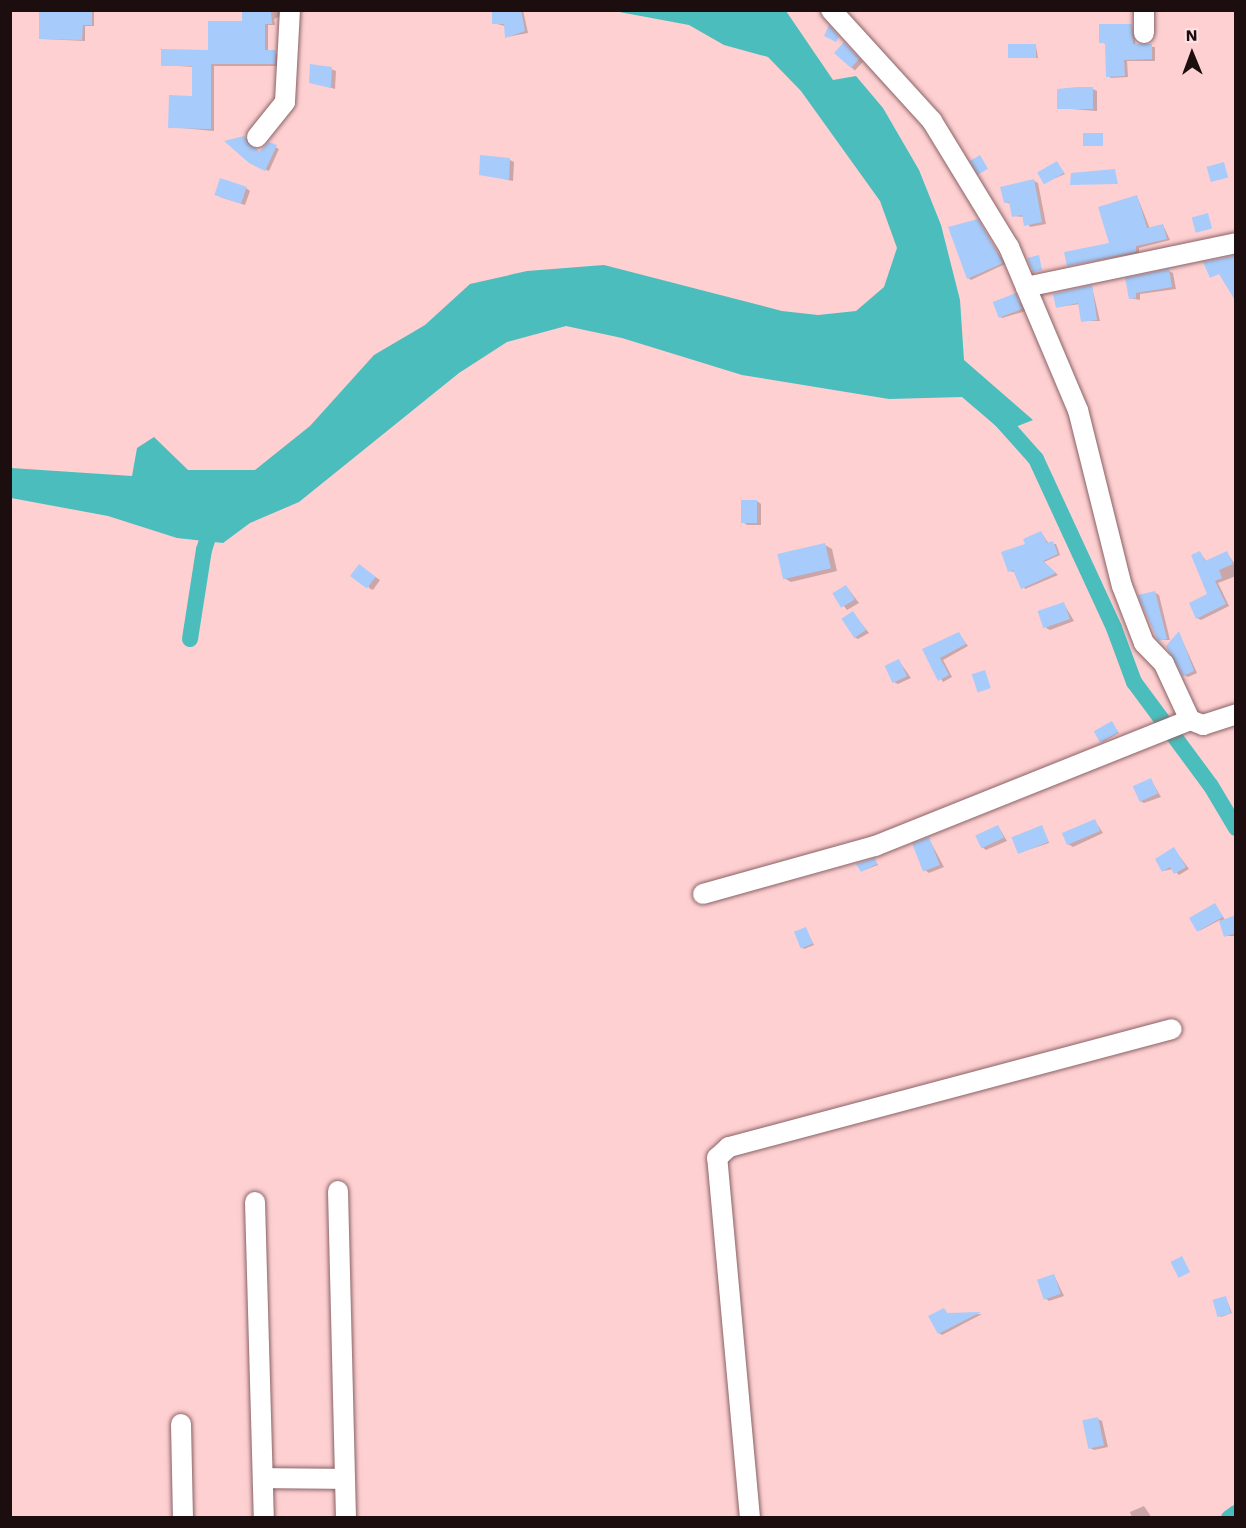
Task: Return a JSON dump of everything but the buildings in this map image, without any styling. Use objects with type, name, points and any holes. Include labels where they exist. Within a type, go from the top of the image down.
[{"type":"street","points":[[257,136],[285,102],[290,10]]},
{"type":"street","points":[[831,10],[932,121],[1009,247],[1078,410],[1122,586],[1144,643],[1164,664],[1190,720],[1203,725],[1236,714]]},
{"type":"street","points":[[1144,10],[1144,33]]},
{"type":"street","points":[[1026,287],[1236,243]]},
{"type":"street","points":[[703,894],[875,846],[1190,720]]},
{"type":"street","points":[[750,1518],[717,1158],[729,1147],[1172,1029]]},
{"type":"street","points":[[338,1191],[346,1518]]},
{"type":"street","points":[[255,1202],[264,1518]]},
{"type":"street","points":[[181,1424],[183,1518]]},
{"type":"street","points":[[263,1478],[345,1479]]},
{"type":"water","points":[[614,11],[786,11],[833,80],[856,76],[883,108],[919,170],[941,225],[960,300],[964,360],[1033,420],[1003,432],[962,397],[889,399],[742,375],[622,338],[566,326],[507,342],[459,373],[299,502],[250,523],[223,543],[177,538],[108,516],[11,498],[11,468],[132,476],[137,448],[154,437],[188,470],[255,470],[310,426],[374,355],[425,325],[470,284],[527,271],[604,265],[782,311],[818,315],[856,311],[884,287],[897,248],[880,201],[801,91],[768,57],[724,45],[689,25]]},
{"type":"waterway","points":[[994,412],[1036,459],[1114,628],[1134,682],[1211,786],[1236,828]]},
{"type":"waterway","points":[[190,639],[204,550],[214,520]]},
{"type":"waterway","points":[[1229,1518],[1236,1513]]}]
